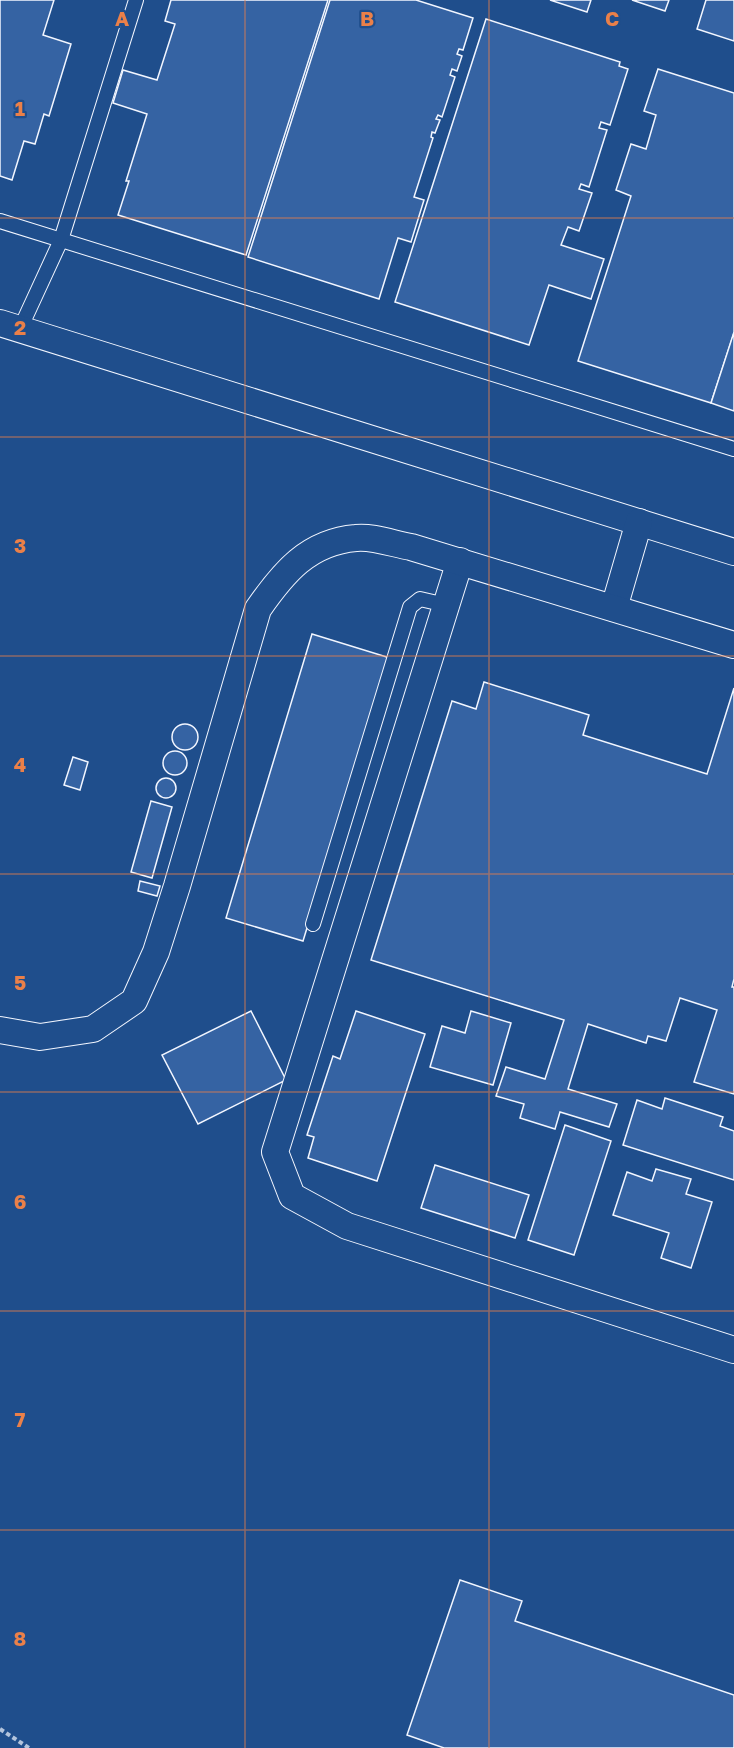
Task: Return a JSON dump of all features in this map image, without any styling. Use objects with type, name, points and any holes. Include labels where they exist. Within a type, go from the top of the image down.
[{"type":"street","points":[[10,326],[734,552]]},
{"type":"street","points":[[614,608],[639,522]]},
{"type":"street","points":[[0,1030],[40,1037],[93,1029],[134,1001],[156,952],[170,908],[258,609],[282,574],[312,550],[356,537],[411,547],[734,645]]},
{"type":"street","points":[[460,561],[275,1152],[292,1196],[347,1226],[734,1350]]},
{"type":"lane","points":[[10,326],[61,240],[136,0]]},
{"type":"lane","points":[[0,221],[734,449]]},
{"type":"lane","points":[[313,924],[410,607],[420,599],[446,605]]},
{"type":"path","points":[[0,1729],[28,1748]]},
{"type":"building","points":[[0,0],[54,0],[43,35],[71,44],[49,116],[44,114],[35,144],[24,141],[12,180],[0,176]]},
{"type":"building","points":[[171,0],[328,0],[246,255],[118,215],[147,114],[113,103],[123,70],[157,80],[175,24],[165,21]]},
{"type":"building","points":[[330,0],[416,0],[473,18],[463,50],[459,49],[457,54],[462,56],[457,71],[452,69],[450,75],[455,77],[442,117],[438,115],[436,119],[440,120],[435,133],[432,132],[431,137],[433,138],[414,197],[424,200],[411,242],[398,238],[379,299],[248,257]]},
{"type":"building","points":[[550,0],[591,0],[587,12]]},
{"type":"building","points":[[632,0],[669,0],[665,11]]},
{"type":"building","points":[[706,0],[734,0],[734,41],[697,29]]},
{"type":"building","points":[[486,19],[620,62],[619,66],[628,69],[610,125],[601,122],[599,128],[607,130],[589,187],[581,184],[579,189],[592,193],[579,231],[568,227],[561,245],[604,259],[591,299],[549,285],[529,345],[395,302]]},
{"type":"building","points":[[658,69],[734,93],[734,333],[711,403],[578,361],[631,196],[616,190],[631,144],[646,149],[656,115],[644,111]]},
{"type":"building","points":[[734,332],[734,411],[711,403]]},
{"type":"building","points":[[312,634],[390,658],[303,941],[226,918]]},
{"type":"building","points":[[484,682],[589,715],[583,735],[707,774],[734,688],[734,979],[732,987],[734,987],[734,1094],[694,1082],[717,1010],[680,998],[666,1041],[648,1036],[646,1043],[588,1024],[568,1089],[617,1104],[609,1127],[560,1112],[555,1129],[520,1118],[524,1104],[496,1096],[506,1067],[545,1079],[564,1020],[371,960],[452,701],[476,709]]},
{"type":"building","points":[[185,724],[194,728],[198,737],[194,746],[185,750],[176,746],[172,737],[176,728]]},
{"type":"building","points":[[175,751],[183,755],[187,763],[183,771],[175,775],[167,771],[163,763],[167,755]]},
{"type":"building","points":[[73,757],[88,762],[80,790],[64,785]]},
{"type":"building","points":[[162,778],[170,778],[176,784],[176,792],[170,798],[162,798],[156,792],[156,784]]},
{"type":"building","points":[[151,801],[172,807],[152,878],[131,872]]},
{"type":"building","points":[[140,881],[160,886],[157,896],[138,891]]},
{"type":"building","points":[[251,1011],[286,1080],[198,1124],[162,1055]]},
{"type":"building","points":[[356,1011],[425,1034],[377,1181],[308,1158],[314,1137],[307,1135],[333,1056],[340,1059]]},
{"type":"building","points":[[471,1011],[511,1023],[493,1085],[430,1067],[442,1026],[465,1033]]},
{"type":"building","points":[[665,1098],[723,1117],[720,1126],[734,1131],[734,1180],[623,1145],[637,1100],[662,1109]]},
{"type":"building","points":[[565,1125],[611,1141],[574,1255],[528,1240]]},
{"type":"building","points":[[435,1165],[529,1195],[515,1238],[421,1208]]},
{"type":"building","points":[[656,1169],[691,1179],[686,1194],[712,1202],[691,1268],[661,1258],[669,1233],[613,1215],[627,1172],[652,1181]]},
{"type":"building","points":[[460,1580],[522,1601],[515,1621],[734,1695],[734,1748],[444,1748],[407,1735]]}]
